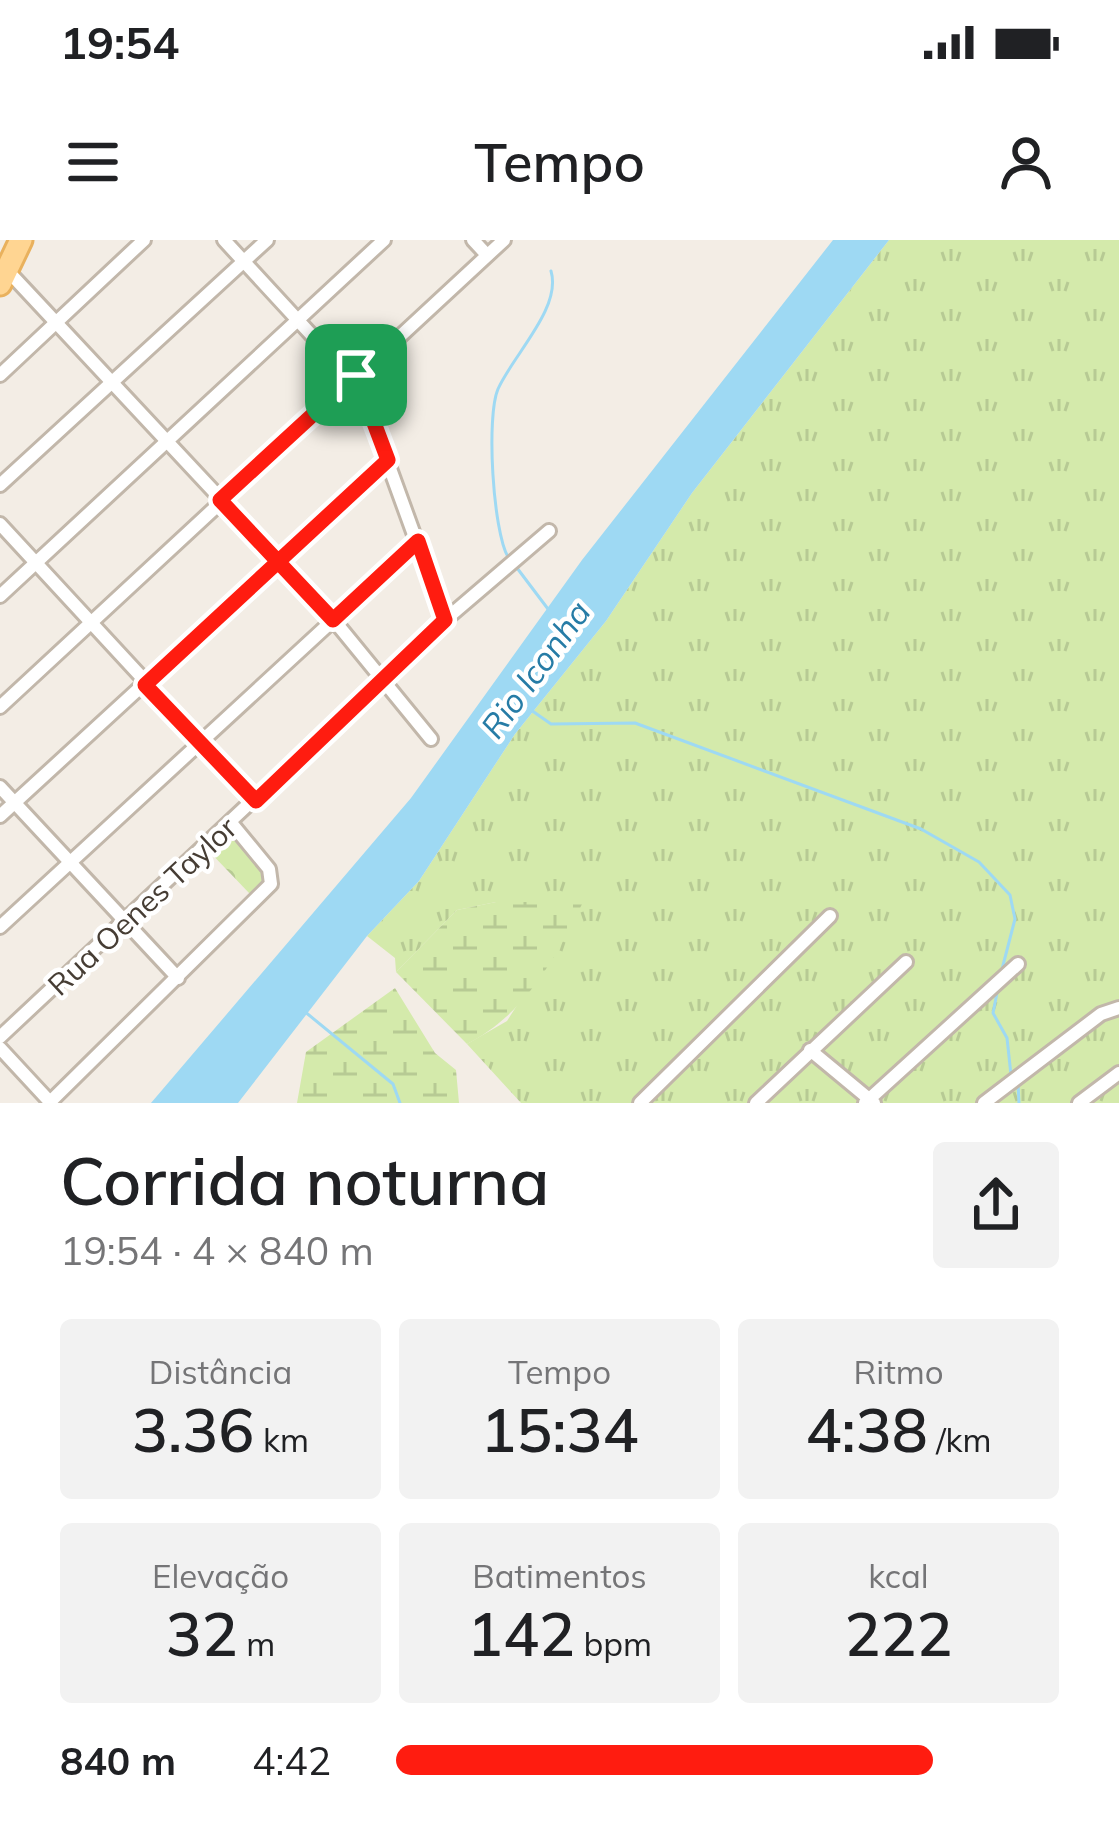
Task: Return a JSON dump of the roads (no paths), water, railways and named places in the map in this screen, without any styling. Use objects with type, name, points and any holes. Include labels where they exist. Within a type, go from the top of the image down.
[{"type":"main road","points":[[2,272],[21,240]]},
{"type":"street","points":[[0,375],[144,240]]},
{"type":"street","points":[[224,240],[354,377],[445,620]]},
{"type":"street","points":[[0,485],[267,240]]},
{"type":"street","points":[[0,596],[384,240]]},
{"type":"street","points":[[473,240],[488,255]]},
{"type":"street","points":[[0,706],[503,240]]},
{"type":"street","points":[[2,272],[333,620],[431,739]]},
{"type":"street","points":[[0,816],[388,460]]},
{"type":"street","points":[[0,524],[256,801]]},
{"type":"street","name":"Rua Oenes Taylor","points":[[0,1037],[445,620],[549,531]]},
{"type":"street","points":[[0,927],[418,541]]},
{"type":"street","points":[[0,787],[178,978]]},
{"type":"street","points":[[0,1048],[50,1103],[248,910],[272,878],[232,824]]},
{"type":"street","points":[[640,1103],[830,916]]},
{"type":"street","points":[[756,1103],[906,962]]},
{"type":"street","points":[[810,1050],[870,1102],[1018,964]]},
{"type":"street","points":[[984,1103],[1101,1013],[1119,1008]]},
{"type":"street","points":[[1079,1103],[1119,1073]]},
{"type":"water","name":"Rio Iconha","points":[[833,240],[889,240],[692,493],[606,621],[515,734],[419,881],[367,936],[238,1103],[151,1103],[411,798],[582,560]]},
{"type":"waterway","points":[[508,557],[495,500],[494,403],[505,376],[543,316],[551,271]]},
{"type":"waterway","name":"Rio Iconha","points":[[514,564],[548,609]]},
{"type":"waterway","name":"Rio Iconha","points":[[531,710],[551,724],[635,723],[921,829],[979,862],[1010,895],[1015,919],[1001,973]]},
{"type":"waterway","points":[[998,988],[993,1013],[1007,1038],[1011,1075]]},
{"type":"waterway","points":[[304,1011],[393,1084],[400,1103]]},
{"type":"waterway","points":[[1018,1083],[1019,1103]]}]
